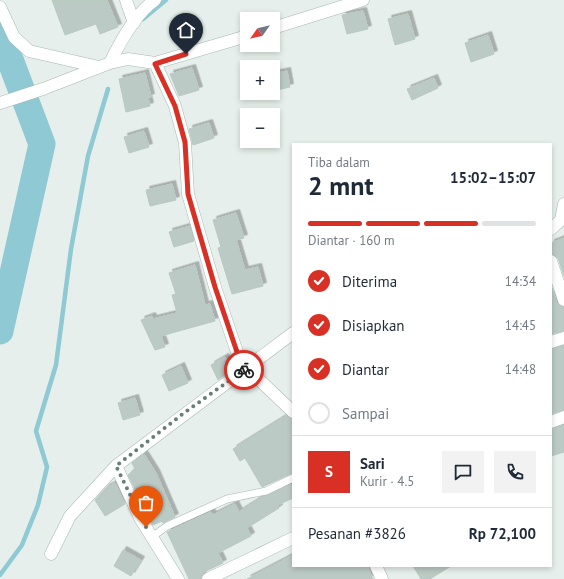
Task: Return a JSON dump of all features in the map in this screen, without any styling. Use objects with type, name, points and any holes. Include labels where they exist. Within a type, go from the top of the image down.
[{"type":"street","points":[[126,0],[134,23]]},
{"type":"street","points":[[104,65],[148,5],[155,0]]},
{"type":"street","points":[[280,26],[363,0]]},
{"type":"street","points":[[0,6],[14,37],[29,51],[104,65]]},
{"type":"street","points":[[2,102],[43,89],[104,65],[128,59],[155,64],[240,38]]},
{"type":"street","points":[[155,64],[175,106],[185,142],[188,194],[215,287],[237,352],[247,368],[292,411]]},
{"type":"street","points":[[552,228],[561,220],[564,204]]},
{"type":"street","points":[[552,264],[564,300]]},
{"type":"street","points":[[51,554],[70,516],[116,466],[184,413],[292,334]]},
{"type":"street","points":[[552,342],[564,338]]},
{"type":"street","points":[[552,422],[564,417]]},
{"type":"street","points":[[116,466],[140,518],[178,579]]},
{"type":"street","points":[[208,579],[292,538]]},
{"type":"street","points":[[376,567],[382,579]]},
{"type":"lane","points":[[152,537],[167,526],[227,499],[266,491],[292,478]]},
{"type":"building","points":[[52,0],[107,0],[118,27],[100,34],[96,24],[65,35]]},
{"type":"building","points":[[363,11],[368,29],[347,34],[342,15]]},
{"type":"building","points":[[408,14],[415,39],[395,45],[388,19]]},
{"type":"building","points":[[488,35],[494,54],[471,62],[465,43]]},
{"type":"building","points":[[192,68],[199,90],[179,96],[170,74]]},
{"type":"building","points":[[287,71],[290,87],[280,89],[280,72]]},
{"type":"building","points":[[145,73],[151,97],[148,98],[150,106],[126,112],[119,79]]},
{"type":"building","points":[[434,78],[438,88],[412,100],[407,89]]},
{"type":"building","points":[[209,123],[214,138],[193,145],[189,129]]},
{"type":"building","points":[[144,131],[149,147],[129,153],[124,137]]},
{"type":"building","points":[[172,184],[176,200],[150,206],[146,190]]},
{"type":"building","points":[[236,213],[244,238],[236,240],[245,270],[258,267],[263,286],[232,294],[218,248],[221,247],[213,220]]},
{"type":"building","points":[[190,226],[194,241],[174,247],[169,232]]},
{"type":"building","points":[[564,238],[564,276],[558,258],[552,255],[552,243]]},
{"type":"building","points":[[195,265],[205,305],[210,304],[215,321],[161,336],[165,347],[155,350],[141,320],[152,316],[153,319],[177,313],[172,295],[176,294],[169,273]]},
{"type":"building","points":[[552,288],[557,303],[564,307],[564,331],[552,334]]},
{"type":"building","points":[[564,346],[564,410],[552,414],[552,349]]},
{"type":"building","points":[[225,357],[231,370],[218,380],[211,365]]},
{"type":"building","points":[[181,366],[188,383],[169,391],[162,375]]},
{"type":"building","points":[[135,398],[140,415],[123,420],[118,403]]},
{"type":"building","points":[[286,416],[292,419],[292,473],[262,487],[245,458],[240,461],[233,449]]},
{"type":"building","points":[[564,425],[564,452],[552,456],[552,429]]},
{"type":"building","points":[[144,454],[156,473],[175,517],[163,523],[162,521],[153,525],[128,475],[135,469],[132,463]]},
{"type":"building","points":[[115,483],[125,504],[105,516],[95,500],[106,488]]},
{"type":"building","points":[[292,484],[292,498],[278,505],[279,508],[247,528],[251,536],[218,553],[223,563],[204,572],[201,579],[189,579],[167,532],[211,512],[213,515],[235,504],[239,512],[264,496]]},
{"type":"building","points":[[123,550],[141,560],[131,576],[114,566]]},
{"type":"building","points":[[292,556],[292,567],[367,567],[373,579],[247,579]]},
{"type":"building","points":[[414,567],[449,567],[430,579],[421,579]]},
{"type":"waterway","points":[[143,19],[166,0]]},
{"type":"waterway","points":[[0,33],[42,144],[0,331]]},
{"type":"waterway","points":[[0,575],[22,545],[38,505],[47,467],[36,431],[56,365],[71,249],[88,156],[108,89]]},
{"type":"way so far","points":[[146,527],[140,518],[116,466],[184,413],[244,370]]},
{"type":"route","points":[[186,54],[155,64],[175,106],[185,142],[188,194],[224,314],[237,352],[247,368],[244,370]]}]
